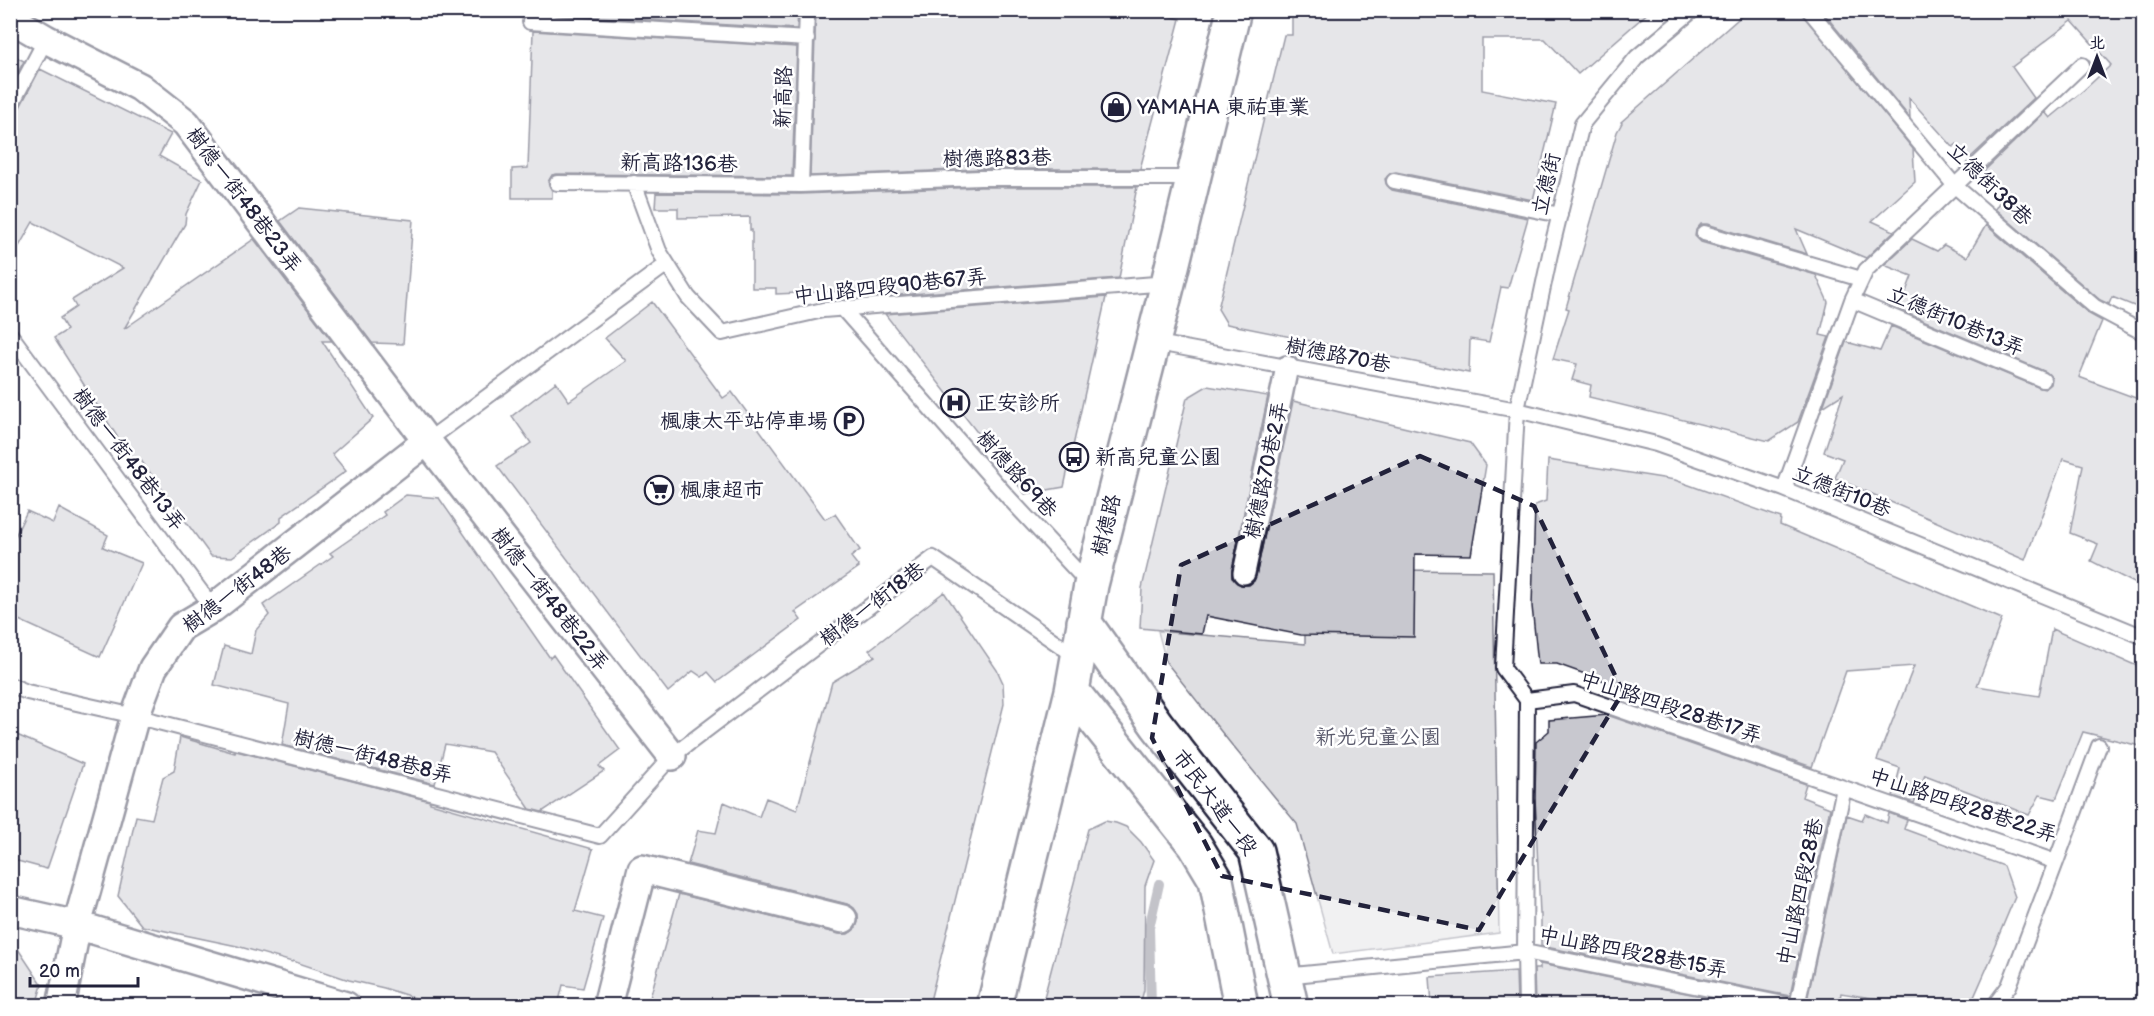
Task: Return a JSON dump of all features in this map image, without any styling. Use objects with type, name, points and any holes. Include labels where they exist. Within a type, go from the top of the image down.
[{"type":"street","name":"樹德路","points":[[994,1005],[1071,691],[1091,585],[1168,283],[1234,10]]},
{"type":"street","name":"樹德一街48巷23弄","points":[[10,18],[140,87],[186,123],[427,441]]},
{"type":"street","name":"樹德路70巷2弄","points":[[1244,573],[1287,367]]},
{"type":"street","name":"樹德一街48巷","points":[[61,1005],[77,926],[135,716],[153,668],[182,627],[213,608],[427,441]]},
{"type":"street","name":"樹德一街48巷22弄","points":[[427,441],[672,756]]},
{"type":"street","name":"市民大道一段","points":[[1084,622],[1157,725],[1256,851],[1288,991]]},
{"type":"street","name":"市民大道一段","points":[[1071,691],[1195,845],[1216,880],[1241,1005]]},
{"type":"street","points":[[607,1005],[642,869],[843,920]]},
{"type":"street","points":[[10,910],[77,926],[346,1005]]},
{"type":"lane","name":"新高路","points":[[801,185],[807,10]]},
{"type":"lane","name":"立德街","points":[[1517,410],[1582,124],[1638,57],[1693,10]]},
{"type":"lane","name":"立德街38巷","points":[[1809,10],[1955,186],[2095,308],[2144,333]]},
{"type":"lane","points":[[530,22],[807,39]]},
{"type":"lane","points":[[10,107],[46,39]]},
{"type":"lane","name":"立德街10巷13弄","points":[[1784,489],[1852,300],[1866,270],[2082,65]]},
{"type":"lane","name":"樹德路83巷","points":[[801,185],[981,178],[1194,178]]},
{"type":"lane","points":[[1394,181],[1560,215]]},
{"type":"lane","name":"新高路136巷","points":[[557,183],[801,185]]},
{"type":"lane","name":"中山路四段90巷67弄","points":[[634,183],[659,251],[688,297],[722,333],[823,310],[1168,283]]},
{"type":"lane","name":"立德街10巷13弄","points":[[1704,233],[1861,279]]},
{"type":"lane","points":[[427,441],[667,264]]},
{"type":"lane","name":"立德街10巷13弄","points":[[1852,300],[2043,380]]},
{"type":"lane","name":"樹德路69巷","points":[[842,308],[1008,497],[1091,585]]},
{"type":"lane","name":"樹德一街48巷13弄","points":[[10,334],[213,608]]},
{"type":"lane","name":"樹德路70巷","points":[[1152,342],[1517,410]]},
{"type":"lane","points":[[1517,410],[1503,668],[1527,700],[1524,952],[1526,1005]]},
{"type":"lane","name":"立德街10巷","points":[[1517,410],[1656,444],[1784,489],[2142,632]]},
{"type":"lane","name":"樹德一街18巷","points":[[672,756],[933,558],[1078,658]]},
{"type":"lane","name":"樹德一街48巷8弄","points":[[10,685],[27,692],[135,716],[600,836],[672,756]]},
{"type":"lane","name":"中山路四段28巷17弄","points":[[1527,700],[1574,694],[1844,788]]},
{"type":"lane","name":"中山路四段28巷22弄","points":[[1844,788],[2056,862],[2099,746]]},
{"type":"lane","name":"中山路四段28巷","points":[[1795,1005],[1844,788]]},
{"type":"lane","points":[[1994,1005],[2009,986],[2056,862]]},
{"type":"lane","name":"中山路四段28巷15弄","points":[[1288,991],[1524,952],[1795,1005]]},
{"type":"highlighted area","points":[[1420,456],[1534,506],[1623,692],[1479,930],[1222,876],[1152,738],[1181,565]]},
{"type":"green space","name":"新光兒童公園","points":[[1305,569],[1493,571],[1499,933],[1333,954],[1297,824],[1166,662],[1158,631],[1305,644]]},
{"type":"building","points":[[533,10],[798,10],[797,29],[533,13]]},
{"type":"building","points":[[816,10],[1146,10],[1180,19],[1140,169],[980,169],[810,176]]},
{"type":"building","points":[[1292,10],[1651,10],[1578,74],[1545,39],[1482,39],[1482,90],[1556,104],[1533,200],[1396,172],[1391,173],[1385,179],[1386,184],[1392,190],[1528,218],[1508,288],[1501,287],[1489,342],[1470,339],[1469,373],[1227,324],[1218,309],[1284,35],[1292,35]]},
{"type":"building","points":[[1821,10],[2144,10],[2144,310],[2112,297],[2109,304],[2100,300],[1995,209],[2004,194],[1983,172],[2045,112],[2050,118],[2111,65],[2072,21],[2012,67],[2034,98],[1970,158],[1957,144],[1953,147],[1909,98],[1910,118]]},
{"type":"building","points":[[1800,11],[1913,149],[1915,182],[1872,221],[1894,231],[1866,258],[1796,229],[1807,254],[1707,224],[1701,224],[1696,230],[1695,236],[1701,242],[1816,275],[1828,302],[1820,335],[1829,337],[1798,422],[1769,441],[1589,397],[1591,385],[1572,380],[1577,364],[1553,359],[1621,122],[1745,13]]},
{"type":"building","points":[[533,31],[797,47],[792,176],[557,174],[552,175],[548,182],[552,198],[512,198],[512,169],[528,168]]},
{"type":"building","points":[[10,54],[24,61],[10,87]]},
{"type":"building","points":[[40,69],[171,134],[159,156],[202,180],[186,214],[185,224],[124,329],[254,239],[332,341],[322,341],[373,418],[332,454],[346,471],[281,517],[281,522],[232,557],[211,556],[140,459],[136,462],[118,438],[54,338],[67,330],[60,318],[76,307],[72,300],[123,268],[33,222],[10,262],[10,116],[18,111]]},
{"type":"building","points":[[980,187],[1137,187],[1119,278],[872,297],[867,290],[776,294],[776,288],[752,288],[750,217],[678,218],[678,208],[655,208],[656,193],[801,194]]},
{"type":"building","points":[[299,208],[413,220],[403,344],[372,343],[280,221]]},
{"type":"building","points":[[1986,225],[2089,314],[2102,321],[2079,377],[2144,401],[2144,588],[2091,561],[2098,544],[2070,533],[2083,465],[2063,459],[2025,560],[1835,478],[1843,459],[1824,452],[1843,394],[1823,407],[1846,342],[1880,351],[1891,326],[2040,388],[2045,389],[2051,384],[2052,378],[2046,372],[1899,310],[1912,276],[1884,265],[1912,239],[1937,251],[1944,245],[1967,257]]},
{"type":"building","points":[[1106,297],[1064,487],[1025,494],[885,314]]},
{"type":"building","name":"楓康超市","points":[[652,302],[723,398],[732,392],[825,519],[835,514],[860,550],[851,557],[859,567],[795,612],[801,620],[717,682],[708,672],[702,677],[693,671],[668,692],[497,466],[531,443],[512,416],[556,382],[569,401],[626,361],[605,338]]},
{"type":"building","points":[[1207,386],[1268,396],[1232,570],[1232,578],[1241,585],[1249,585],[1256,576],[1293,401],[1470,443],[1486,465],[1471,555],[1415,554],[1414,637],[1301,635],[1206,616],[1202,634],[1140,628],[1142,588],[1187,398]]},
{"type":"building","points":[[1548,460],[1675,480],[1781,518],[1780,525],[2002,619],[1977,686],[2039,696],[2052,629],[2144,669],[2144,747],[2083,732],[2056,799],[2040,795],[2029,815],[1925,775],[1914,803],[1893,796],[1900,768],[1877,760],[1914,666],[1846,671],[1812,767],[1650,711],[1680,708],[1557,664],[1538,664],[1532,606],[1535,505],[1546,501]]},
{"type":"building","points":[[406,495],[439,498],[550,658],[553,655],[620,750],[599,766],[604,771],[542,812],[530,809],[491,752],[445,744],[435,784],[282,745],[289,704],[214,685],[224,646],[251,654],[256,630],[269,615],[263,605],[333,556],[330,553],[385,515],[383,512]]},
{"type":"building","points":[[59,508],[108,535],[103,547],[142,563],[100,657],[10,616],[10,547],[27,511],[53,523]]},
{"type":"building","points":[[944,592],[997,670],[1003,683],[1004,704],[929,1005],[648,1005],[679,894],[839,934],[848,934],[855,929],[858,914],[847,904],[688,864],[698,830],[716,833],[724,802],[759,817],[766,798],[797,810],[832,682],[875,656],[869,650]]},
{"type":"building","points":[[1607,715],[1806,784],[1802,797],[1830,808],[1790,996],[1541,946],[1535,798],[1536,742],[1549,731],[1549,720]]},
{"type":"building","points":[[10,732],[83,764],[47,869],[10,859]]},
{"type":"building","points":[[180,737],[235,753],[236,751],[430,801],[430,803],[593,849],[575,911],[603,918],[583,988],[563,985],[558,1005],[437,1005],[237,946],[142,926],[118,896],[136,816],[152,819],[163,777],[174,771]]},
{"type":"building","points":[[1889,813],[1907,820],[1904,829],[2004,866],[2015,897],[1991,954],[1993,954],[1974,997],[1909,1004],[1841,993],[1839,1005],[1806,1005],[1847,815],[1862,820],[1865,814],[1887,823]]},
{"type":"building","points":[[1105,821],[1126,827],[1154,860],[1145,886],[1144,990],[1140,1005],[1042,1005],[1088,829]]},
{"type":"building","points":[[10,937],[42,985],[36,1005],[10,1005]]},
{"type":"building","points":[[1540,964],[1746,1005],[1535,1005],[1534,969],[1540,969]]},
{"type":"building","points":[[1516,971],[1517,1005],[1432,1005],[1430,977]]},
{"type":"waterway","points":[[1151,1006],[1149,928],[1159,884]]},
{"type":"place","name":"YAMAHA 東祐車業","points":[[1116,107]]},
{"type":"place","name":"正安診所","points":[[955,403]]},
{"type":"place","name":"楓康太平站停車場","points":[[849,421]]},
{"type":"place","name":"新高兒童公園","points":[[1074,457]]},
{"type":"place","name":"楓康超市","points":[[659,490]]}]
